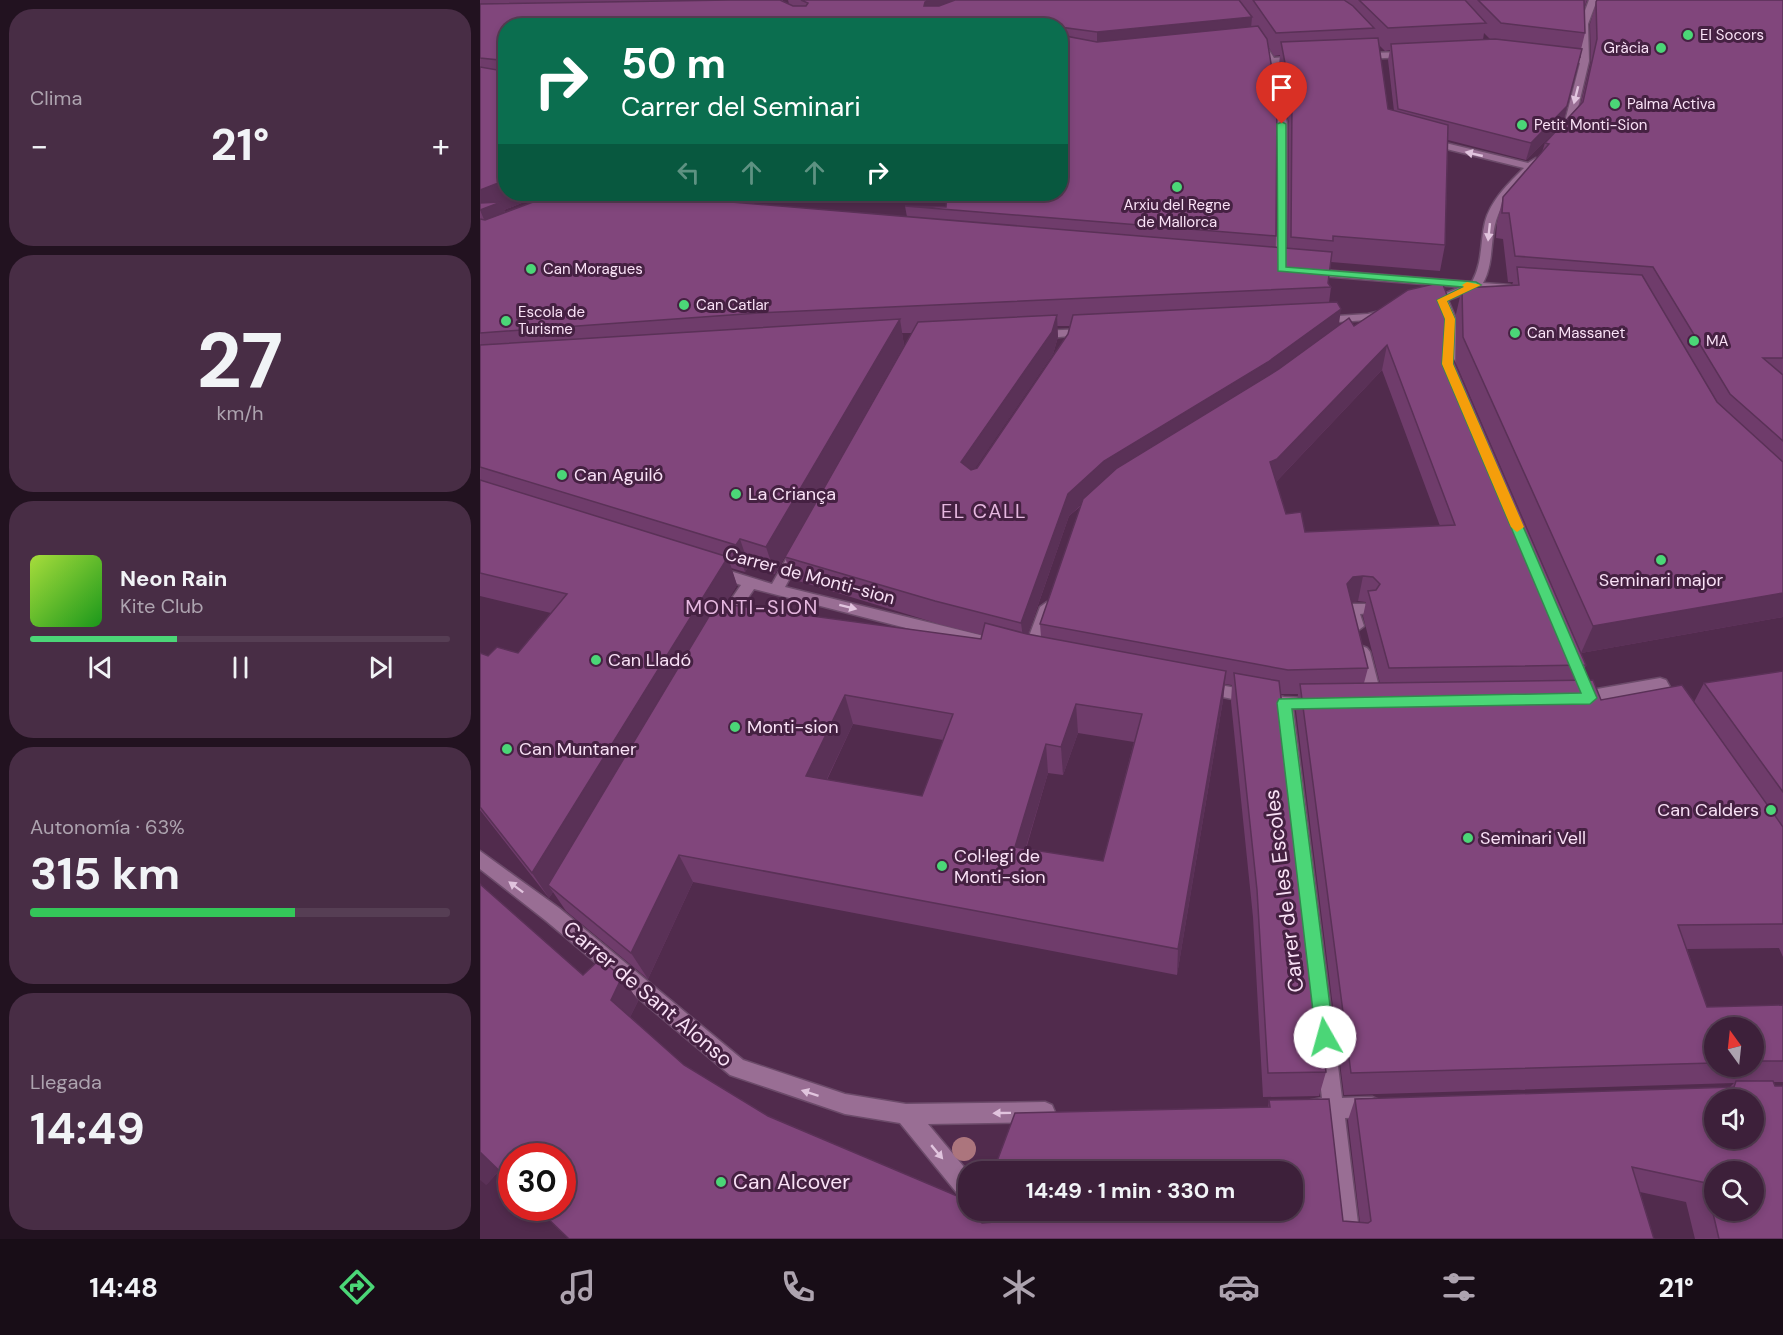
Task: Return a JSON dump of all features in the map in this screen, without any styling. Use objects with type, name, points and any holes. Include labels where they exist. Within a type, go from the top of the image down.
[{"type":"street","points":[[1561,134],[1569,125],[1585,61],[1584,24],[1593,0]]},
{"type":"street","points":[[1253,34],[1271,61],[1282,124],[1281,269]]},
{"type":"street","points":[[1248,44],[1260,43]]},
{"type":"street","points":[[1378,51],[1382,66]]},
{"type":"street","points":[[1348,57],[1378,51],[1414,53]]},
{"type":"street","points":[[1550,57],[1585,61]]},
{"type":"street","points":[[1271,61],[1304,59]]},
{"type":"street","points":[[1420,139],[1531,167]]},
{"type":"street","points":[[1420,305],[1442,300],[1476,285],[1486,269],[1490,222],[1508,188],[1546,150]]},
{"type":"street","points":[[587,217],[563,215],[593,201]]},
{"type":"street","points":[[732,221],[748,201]]},
{"type":"street","points":[[1269,268],[1522,288]]},
{"type":"street","points":[[1442,300],[1450,319],[1448,364],[1452,375]]},
{"type":"street","points":[[1310,321],[1368,318],[1400,310]]},
{"type":"street","points":[[1350,330],[1368,318]]},
{"type":"street","points":[[1020,336],[1065,339],[1101,331]]},
{"type":"street","points":[[776,590],[804,540]]},
{"type":"street","name":"Carrer de Monti-sion","points":[[705,568],[776,590],[998,646]]},
{"type":"street","points":[[717,633],[750,583]]},
{"type":"street","points":[[1030,654],[1053,588]]},
{"type":"street","points":[[1365,609],[1351,609],[1375,702]]},
{"type":"street","points":[[1563,698],[1660,684],[1677,703],[1683,720]]},
{"type":"street","points":[[1192,686],[1284,703],[1330,703]]},
{"type":"street","name":"Carrer de les Escoles","points":[[1284,703],[1349,1239]]},
{"type":"street","name":"Carrer de Sant Alonso","points":[[480,859],[555,909],[737,1068],[845,1104],[906,1114],[1060,1112]]},
{"type":"street","points":[[1286,1109],[1393,1106]]},
{"type":"street","points":[[906,1114],[958,1177]]},
{"type":"street","points":[[989,1221],[999,1239]]},
{"type":"building","points":[[780,0],[793,6],[806,6],[808,3],[801,0],[930,0],[925,2],[924,6],[939,6],[955,0],[1239,0],[1252,17],[1097,32],[1068,28],[1068,18],[498,18],[498,60],[480,58],[480,4]]},
{"type":"building","points":[[1253,0],[1344,0],[1374,28],[1276,33]]},
{"type":"building","points":[[1359,0],[1465,0],[1486,23],[1388,28]]},
{"type":"building","points":[[1478,0],[1584,0],[1585,33],[1501,23]]},
{"type":"building","points":[[1597,0],[1783,0],[1783,358],[1763,358],[1783,375],[1783,441],[1730,394],[1653,267],[1515,256],[1509,213],[1502,213],[1503,197],[1549,144],[1545,143],[1583,102],[1597,39]]},
{"type":"building","points":[[1258,26],[1267,39],[1277,100],[1276,236],[905,206],[946,207],[946,201],[1068,201],[1068,37],[1097,42]]},
{"type":"building","points":[[1378,38],[1388,109],[1448,125],[1445,245],[1333,236],[1333,241],[1291,237],[1292,100],[1281,42]]},
{"type":"building","points":[[1495,39],[1582,49],[1567,106],[1531,143],[1398,109],[1391,44]]},
{"type":"building","points":[[498,65],[498,183],[480,190],[480,67],[497,70]]},
{"type":"building","points":[[501,202],[480,210],[480,203]]},
{"type":"building","points":[[533,202],[731,202],[1332,252],[1328,283],[1331,287],[758,313],[480,333],[480,219],[485,220]]},
{"type":"building","points":[[1517,267],[1642,275],[1717,402],[1783,462],[1783,593],[1593,626],[1463,337],[1462,288],[1519,285]]},
{"type":"building","points":[[1442,282],[1447,295],[1445,340],[1586,665],[1389,668],[1368,591],[1376,590],[1380,584],[1373,577],[1363,576],[1353,577],[1347,584],[1368,668],[1288,670],[1040,624],[1083,499],[1117,468],[1279,369],[1349,318],[1354,326],[1408,290]],"holes":[[[1387,345],[1455,525],[1305,532],[1301,512],[1286,514],[1270,462],[1277,459]]]},
{"type":"building","points":[[1337,302],[1341,309],[1268,362],[1104,461],[1068,494],[1021,623],[935,601],[785,557],[918,322],[1057,315],[1052,332],[961,462],[971,470],[977,468],[1068,334],[1073,315]]},
{"type":"building","points":[[900,319],[766,547],[740,539],[736,545],[480,467],[480,345]]},
{"type":"building","points":[[480,480],[728,557],[532,873],[480,807],[480,653],[488,656],[497,647],[518,653],[567,594],[480,573]]},
{"type":"building","points":[[717,603],[981,639],[985,623],[1027,634],[1226,671],[1178,949],[679,855],[631,953],[548,885]],"holes":[[[845,695],[953,714],[922,796],[806,776]],[[1076,704],[1142,714],[1103,861],[1015,847],[1046,744],[1061,747]]]},
{"type":"building","points":[[1783,671],[1783,792],[1704,683]]},
{"type":"building","points":[[1234,673],[1279,681],[1326,1072],[1268,1073],[1257,890]]},
{"type":"building","name":"Seminari Vell","points":[[1593,680],[1601,700],[1682,685],[1783,827],[1783,924],[1678,925],[1707,1007],[1783,1005],[1783,1061],[1764,1061],[1764,1017],[1704,1017],[1704,1063],[1351,1073],[1300,684]]},
{"type":"building","points":[[480,884],[583,975],[599,960],[596,956],[622,977],[611,1000],[684,1065],[768,1116],[958,1196],[958,1221],[981,1221],[982,1223],[1008,1221],[1303,1221],[1303,1161],[997,1161],[1015,1113],[1270,1107],[1269,1100],[1329,1099],[1343,1221],[1368,1223],[1371,1221],[1355,1099],[1734,1087],[1736,1081],[1773,1081],[1775,1086],[1783,1086],[1783,1239],[1719,1239],[1715,1221],[1764,1221],[1764,1161],[1704,1161],[1704,1183],[1632,1167],[1654,1239],[569,1239],[550,1221],[576,1221],[576,1143],[498,1143],[498,1169],[480,1152]]},
{"type":"slow traffic","points":[[1467,285],[1476,285],[1442,300],[1450,319],[1448,364],[1517,527]]},
{"type":"place","name":"El Socors","points":[[1688,35]]},
{"type":"place","name":"Gràcia","points":[[1661,48]]},
{"type":"place","name":"Palma Activa","points":[[1615,104]]},
{"type":"place","name":"Petit Monti-Sion","points":[[1522,125]]},
{"type":"place","name":"Arxiu del Regne de Mallorca","points":[[1177,187]]},
{"type":"place","name":"Can Moragues","points":[[531,269]]},
{"type":"place","name":"Can Catlar","points":[[684,305]]},
{"type":"place","name":"Escola de Turisme","points":[[506,321]]},
{"type":"place","name":"Can Massanet","points":[[1515,333]]},
{"type":"place","name":"MA","points":[[1694,341]]},
{"type":"place","name":"Can Aguiló","points":[[562,475]]},
{"type":"place","name":"La Criança","points":[[736,494]]},
{"type":"place","name":"Seminari major","points":[[1661,560]]},
{"type":"place","name":"Can Lladó","points":[[596,660]]},
{"type":"place","name":"Monti-sion","points":[[735,727]]},
{"type":"place","name":"Can Muntaner","points":[[507,749]]},
{"type":"place","name":"Can Calders","points":[[1771,810]]},
{"type":"place","name":"Seminari Vell","points":[[1468,838]]},
{"type":"place","name":"Col·legi de Monti-sion","points":[[942,866]]},
{"type":"place","name":"Can Alcover","points":[[721,1182]]},
{"type":"district","name":"EL CALL","points":[[984,511]]},
{"type":"district","name":"MONTI-SION","points":[[752,607]]},
{"type":"route","points":[[1282,124],[1281,269],[1476,285],[1442,300],[1450,319],[1448,364],[1590,698],[1284,703],[1325,1037]]}]
